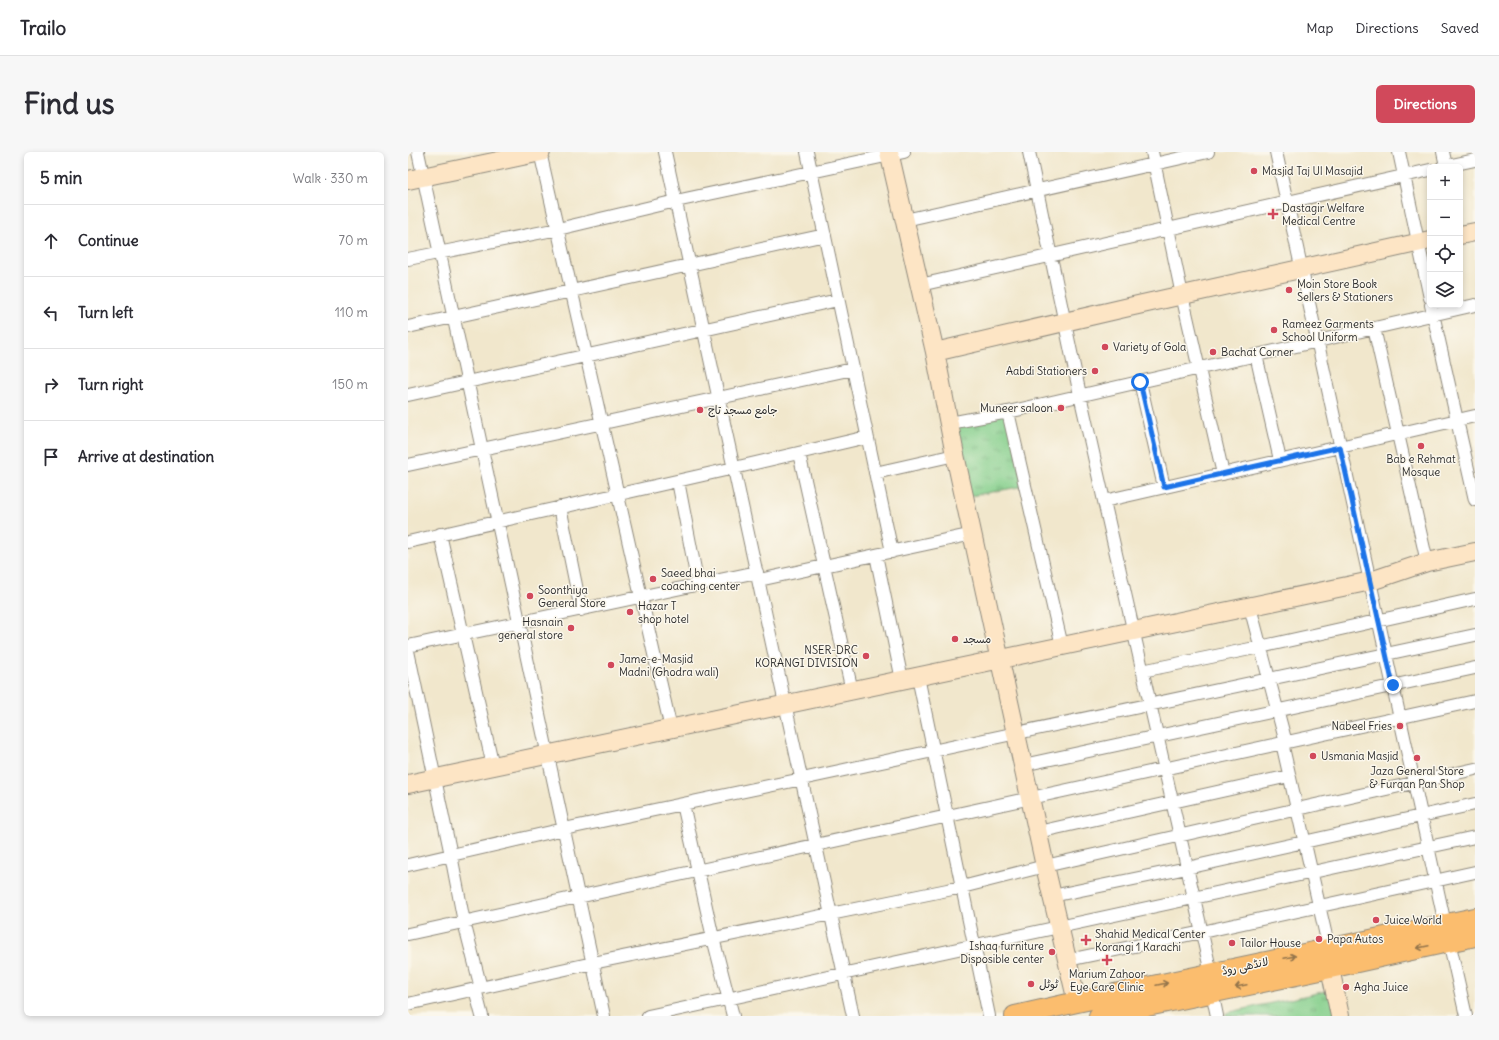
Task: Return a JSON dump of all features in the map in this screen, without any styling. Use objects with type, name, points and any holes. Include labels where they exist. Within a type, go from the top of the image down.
[{"type":"main road","name":"لانڈھی روڈ","points":[[1015,1016],[1077,1002],[1212,983],[1447,933],[1475,918]]},
{"type":"main road","name":"لانڈھی روڈ","points":[[1447,933],[1475,936]]},
{"type":"main road","name":"لانڈھی روڈ","points":[[1099,1016],[1212,983]]},
{"type":"street","points":[[418,152],[413,178],[440,253],[604,1016]]},
{"type":"street","points":[[413,178],[540,152],[671,729]]},
{"type":"street","points":[[665,152],[853,1016]]},
{"type":"street","points":[[807,152],[892,552]]},
{"type":"street","points":[[1029,152],[1080,395],[1134,631],[1156,737],[1202,932],[1217,1016]]},
{"type":"street","points":[[1152,152],[1198,368],[1223,474]]},
{"type":"street","points":[[905,220],[1208,152]]},
{"type":"street","points":[[1276,152],[1316,341],[1371,581],[1466,1016]]},
{"type":"street","points":[[1399,152],[1404,176],[1424,241],[1427,272]]},
{"type":"street","points":[[1443,152],[1444,164]]},
{"type":"street","points":[[408,259],[558,229],[894,153],[905,220],[935,352],[1030,798],[1077,1002]]},
{"type":"street","points":[[1457,164],[1475,160]]},
{"type":"street","points":[[920,285],[1427,171]]},
{"type":"street","points":[[1463,234],[1475,232]]},
{"type":"street","points":[[408,327],[825,235]]},
{"type":"street","points":[[935,352],[1424,241]]},
{"type":"street","points":[[408,395],[838,300]]},
{"type":"street","points":[[950,423],[1008,412],[1374,328],[1432,310],[1475,305]]},
{"type":"street","points":[[1432,310],[1475,500]]},
{"type":"street","points":[[1374,328],[1426,562]]},
{"type":"street","points":[[1256,355],[1280,460]]},
{"type":"street","points":[[408,465],[853,369]]},
{"type":"street","points":[[1140,382],[1164,487]]},
{"type":"street","points":[[1008,412],[1062,646]]},
{"type":"street","points":[[1104,500],[1475,416]]},
{"type":"street","points":[[408,542],[867,437]]},
{"type":"street","points":[[799,453],[852,691]]},
{"type":"street","points":[[875,473],[956,455]]},
{"type":"street","points":[[678,481],[698,585]]},
{"type":"street","points":[[560,507],[581,610]]},
{"type":"street","points":[[440,534],[493,766]]},
{"type":"street","points":[[408,646],[641,596],[698,585],[824,566],[973,534]]},
{"type":"street","points":[[408,784],[1371,581],[1426,562],[1475,552]]},
{"type":"street","points":[[876,555],[910,678],[933,751],[989,1016]]},
{"type":"street","points":[[1142,671],[1260,647],[1475,599]]},
{"type":"street","points":[[1250,607],[1277,710],[1289,776],[1319,906],[1340,1016]]},
{"type":"street","points":[[408,865],[564,829],[1475,635]]},
{"type":"street","points":[[408,651],[451,855],[482,1016]]},
{"type":"street","points":[[1023,765],[1475,668]]},
{"type":"street","points":[[408,934],[698,872],[1475,701]]},
{"type":"street","points":[[408,1004],[593,963],[962,887],[1045,866],[1475,769]]},
{"type":"street","points":[[1038,832],[1289,776]]},
{"type":"street","points":[[683,804],[713,938],[733,1016]]},
{"type":"street","points":[[1052,896],[1304,843],[1475,804]]},
{"type":"street","points":[[648,1016],[1475,837]]},
{"type":"street","points":[[1068,960],[1475,872]]},
{"type":"green space","points":[[1008,412],[1024,486],[965,497],[950,423]]},
{"type":"green space","points":[[1331,990],[1336,1016],[1226,1016],[1226,1013]]},
{"type":"place","name":"Masjid Taj Ul Masajid","points":[[1254,171]]},
{"type":"place","name":"Dastagir Welfare Medical Centre","points":[[1273,214]]},
{"type":"place","name":"Moin Store Book Sellers & Stationers","points":[[1289,290]]},
{"type":"place","name":"Rameez Garments School Uniform","points":[[1274,330]]},
{"type":"place","name":"Variety of Gola","points":[[1105,347]]},
{"type":"place","name":"Bachat Corner","points":[[1213,352]]},
{"type":"place","name":"Aabdi Stationers","points":[[1095,371]]},
{"type":"place","name":"Muneer saloon","points":[[1061,408]]},
{"type":"place","name":"جامع مسجد تاج","points":[[700,410]]},
{"type":"place","name":"Bab e Rehmat Mosque","points":[[1421,446]]},
{"type":"place","name":"Saeed bhai coaching center","points":[[653,579]]},
{"type":"place","name":"Soonthiya General Store","points":[[530,596]]},
{"type":"place","name":"Hazar T shop hotel","points":[[630,612]]},
{"type":"place","name":"Hasnain general store","points":[[571,628]]},
{"type":"place","name":"مسجد","points":[[955,639]]},
{"type":"place","name":"NSER-DRC KORANGI DIVISION","points":[[866,656]]},
{"type":"place","name":"Jame-e-Masjid Madni (Ghodra wali)","points":[[611,665]]},
{"type":"place","name":"Nabeel Fries","points":[[1400,726]]},
{"type":"place","name":"Usmania Masjid","points":[[1313,756]]},
{"type":"place","name":"Jaza General Store & Furqan Pan Shop","points":[[1417,758]]},
{"type":"place","name":"Juice World","points":[[1376,920]]},
{"type":"place","name":"Papa Autos","points":[[1319,939]]},
{"type":"place","name":"Shahid Medical Center Korangi 1 Karachi","points":[[1086,940]]},
{"type":"place","name":"Tailor House","points":[[1232,943]]},
{"type":"place","name":"Ishaq furniture Disposible center","points":[[1052,952]]},
{"type":"place","name":"Marium Zahoor Eye Care Clinic","points":[[1107,960]]},
{"type":"place","name":"ٹوٹل","points":[[1031,984]]},
{"type":"place","name":"Agha Juice","points":[[1346,987]]},
{"type":"route","points":[[1140,382],[1164,487],[1340,447],[1393,685]]}]
